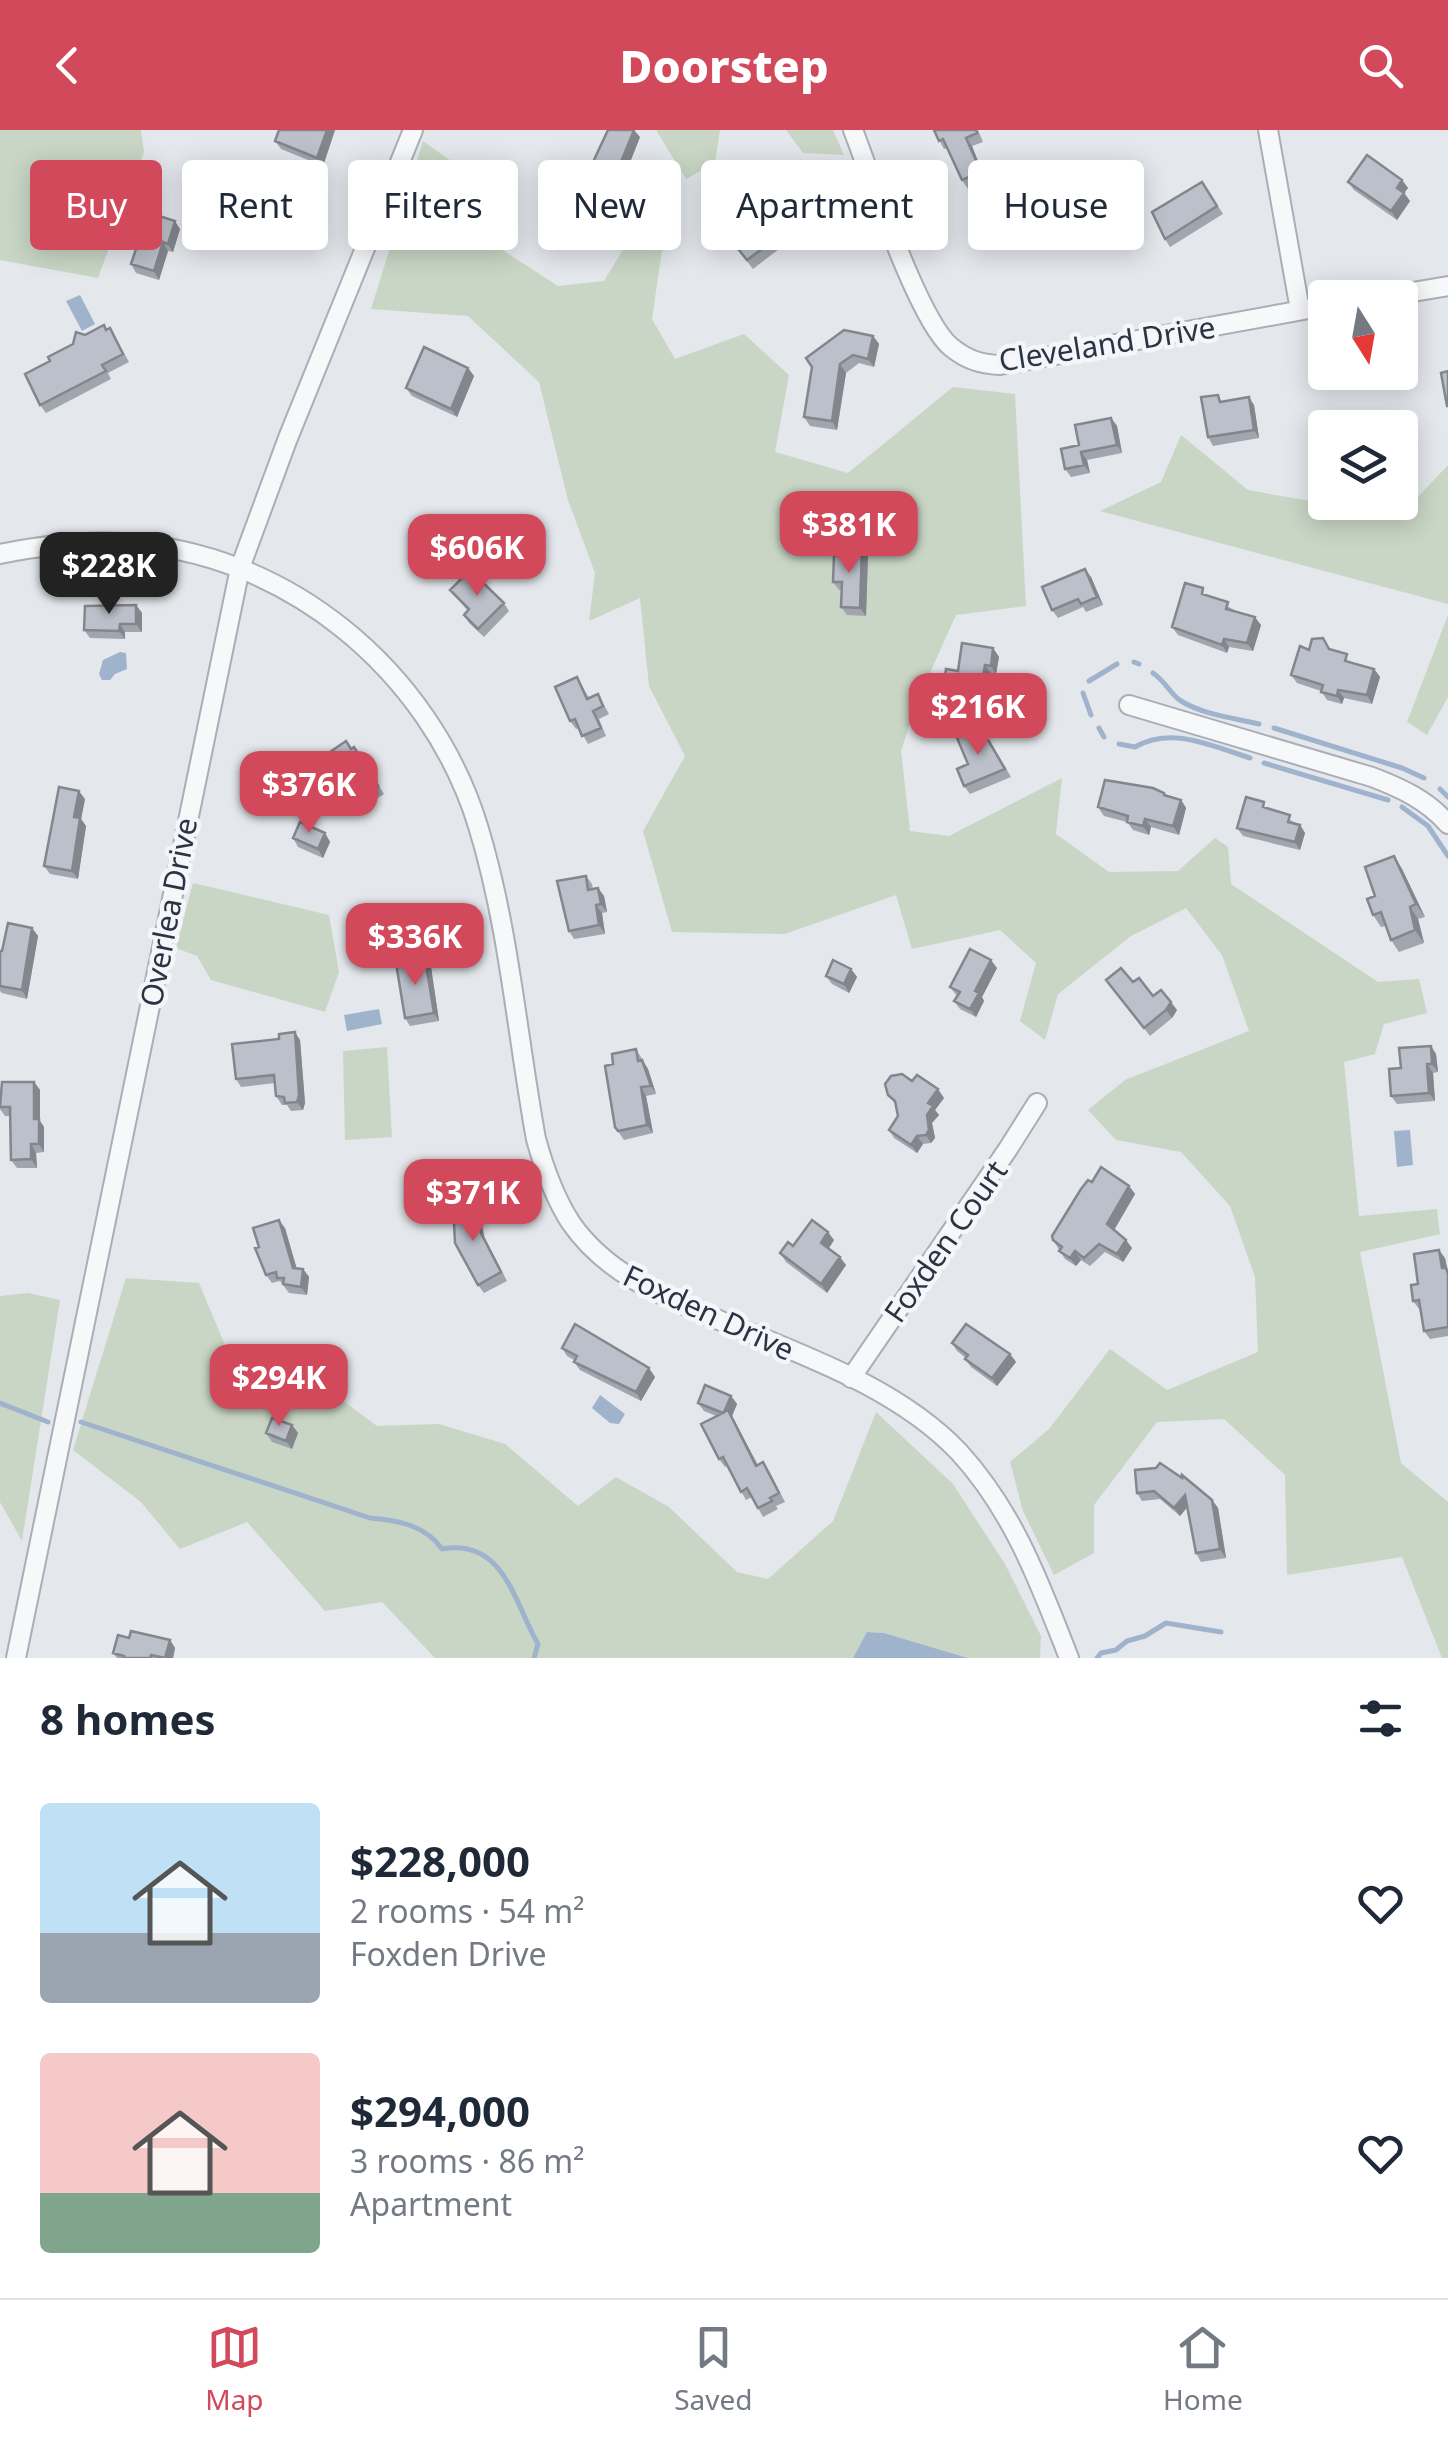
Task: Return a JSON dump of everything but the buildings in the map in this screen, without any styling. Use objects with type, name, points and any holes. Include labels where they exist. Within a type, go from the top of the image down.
[{"type":"street","name":"Overlea Drive","points":[[16,1658],[240,568],[288,438],[413,130]]},
{"type":"street","name":"Cleveland Drive","points":[[853,130],[920,300],[948,344],[977,364],[1000,365],[1308,309]]},
{"type":"street","points":[[1268,130],[1300,310]]},
{"type":"street","points":[[1418,291],[1448,286]]},
{"type":"street","name":"Foxden Drive","points":[[0,554],[40,546],[122,543],[194,554],[240,568],[324,612],[365,644],[417,703],[456,768],[478,824],[493,885],[536,1139],[547,1175],[571,1222],[616,1270],[656,1293],[851,1378],[900,1404],[958,1451],[1008,1515],[1069,1658]]},
{"type":"street","points":[[1128,705],[1372,776],[1403,788],[1448,824]]},
{"type":"street","name":"Foxden Court","points":[[851,1378],[1036,1102]]},
{"type":"green space","points":[[0,130],[141,130],[141,160],[30,160],[30,250],[108,250],[98,278],[0,260]]},
{"type":"green space","points":[[656,130],[720,130],[715,160],[701,160],[701,171],[686,179],[681,160],[674,160]]},
{"type":"green space","points":[[786,130],[833,130],[844,155],[803,153]]},
{"type":"green space","points":[[423,141],[450,160],[417,160]]},
{"type":"green space","points":[[389,250],[504,250],[558,286],[604,281],[623,250],[662,250],[652,319],[675,359],[744,334],[789,375],[775,452],[848,473],[953,387],[1015,394],[1026,606],[956,615],[917,702],[901,751],[910,831],[949,836],[1062,778],[1056,834],[1109,872],[1178,871],[1215,838],[1228,847],[1231,884],[1378,982],[1419,979],[1427,1013],[1384,1024],[1375,1054],[1344,1062],[1359,1216],[1437,1209],[1440,1234],[1360,1252],[1401,1463],[1448,1502],[1448,1658],[1442,1658],[1402,1557],[1287,1575],[1285,1475],[1224,1419],[1157,1422],[1094,1505],[1094,1553],[1054,1575],[1023,1511],[1010,1462],[1049,1429],[1110,1349],[1167,1390],[1258,1352],[1255,1277],[1230,1206],[1181,1152],[1116,1140],[1088,1110],[1125,1080],[1249,1031],[1222,955],[1186,908],[1131,936],[1058,994],[1045,1040],[1020,1021],[1036,963],[1000,930],[912,949],[896,895],[785,934],[672,932],[643,831],[685,756],[649,686],[640,598],[589,621],[595,573],[568,500],[539,382],[468,316],[371,309]]},
{"type":"green space","points":[[1181,435],[1248,490],[1308,501],[1308,520],[1418,520],[1418,497],[1448,465],[1448,604],[1100,511],[1161,482]]},
{"type":"green space","points":[[1448,615],[1448,697],[1427,735],[1407,722]]},
{"type":"green space","points":[[193,883],[329,915],[339,972],[325,1012],[211,980],[197,956],[176,948]]},
{"type":"green space","points":[[387,1047],[392,1137],[345,1140],[343,1051]]},
{"type":"green space","points":[[126,1278],[199,1283],[238,1376],[311,1377],[377,1426],[439,1424],[505,1444],[578,1506],[616,1477],[669,1507],[737,1572],[768,1579],[833,1521],[876,1412],[953,1484],[1005,1564],[1041,1636],[1040,1658],[968,1658],[884,1633],[868,1632],[853,1658],[435,1658],[382,1602],[325,1611],[247,1522],[180,1549],[141,1502],[73,1450]]},
{"type":"green space","points":[[28,1293],[60,1300],[22,1541],[0,1502],[0,1296]]},
{"type":"water","points":[[80,295],[95,324],[82,331],[66,301]]},
{"type":"water","points":[[126,653],[127,669],[110,680],[102,680],[99,674],[103,660]]},
{"type":"water","points":[[379,1009],[382,1024],[347,1031],[344,1015]]},
{"type":"water","points":[[1410,1130],[1413,1165],[1397,1167],[1394,1131]]},
{"type":"water","points":[[600,1395],[625,1414],[619,1424],[610,1423],[592,1408]]},
{"type":"water","points":[[867,1632],[884,1633],[968,1658],[853,1658]]},
{"type":"waterway","points":[[1134,662],[1139,664]]},
{"type":"waterway","points":[[1089,681],[1117,664]]},
{"type":"waterway","points":[[1153,673],[1190,706],[1259,724]]},
{"type":"waterway","points":[[1083,693],[1091,715]]},
{"type":"waterway","points":[[1099,728],[1104,737]]},
{"type":"waterway","points":[[1274,728],[1424,778]]},
{"type":"waterway","points":[[1119,744],[1135,747],[1149,741],[1178,738],[1250,758]]},
{"type":"waterway","points":[[1264,763],[1388,800]]},
{"type":"waterway","points":[[1440,789],[1448,797]]},
{"type":"waterway","points":[[1402,807],[1428,826],[1448,856]]},
{"type":"waterway","points":[[0,1403],[48,1422]]},
{"type":"waterway","points":[[81,1422],[370,1518],[410,1525],[442,1549],[463,1548],[480,1553],[493,1563],[513,1593],[538,1644],[534,1658]]},
{"type":"waterway","points":[[1097,1658],[1166,1623],[1221,1632]]}]
